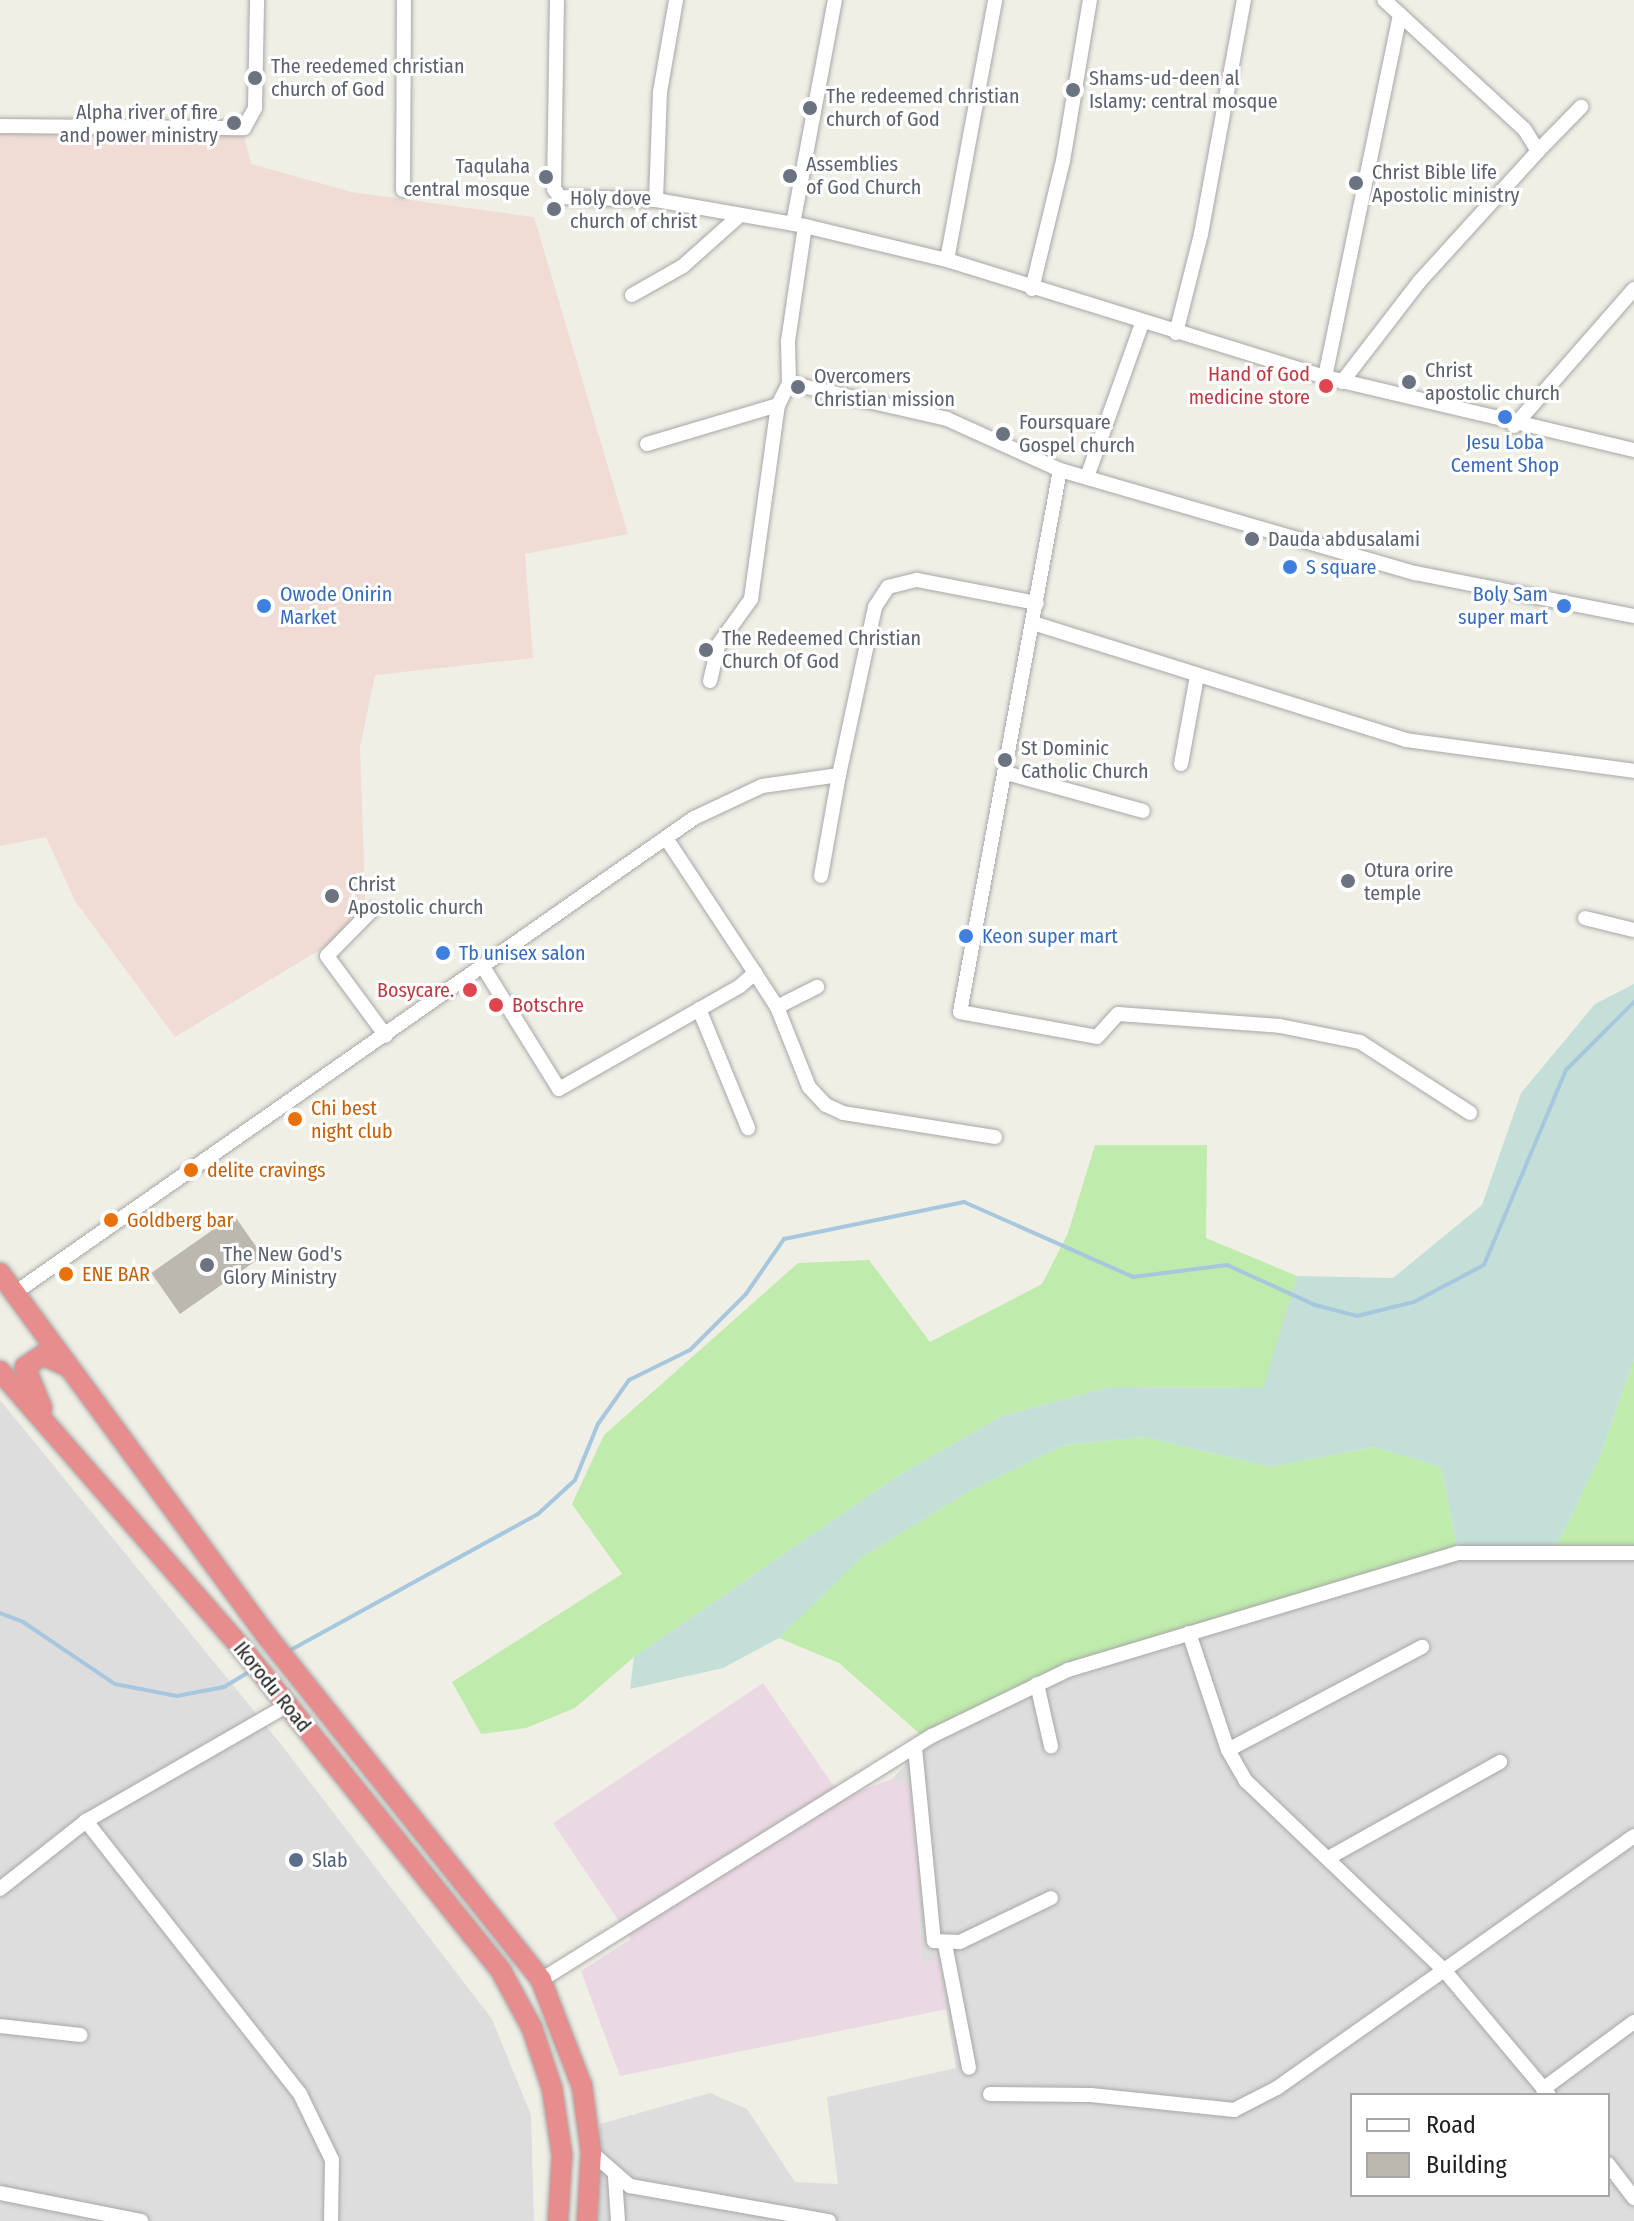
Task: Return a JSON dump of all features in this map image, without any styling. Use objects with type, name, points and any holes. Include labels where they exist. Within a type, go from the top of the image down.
[{"type":"highway","name":"Ikorodu Road","points":[[0,1273],[165,1496],[541,1980],[582,2086],[591,2152],[589,2218]]},
{"type":"highway","points":[[74,1371],[43,1355],[25,1367],[37,1400],[83,1472]]},
{"type":"highway","name":"Ikorodu Road","points":[[0,1371],[501,1971],[545,2062],[562,2155],[558,2221]]},
{"type":"street","points":[[0,126],[244,128],[255,108],[257,0]]},
{"type":"street","points":[[403,190],[404,0]]},
{"type":"street","points":[[557,0],[554,189],[568,199],[656,200],[738,217],[799,225],[947,260],[1142,323],[1342,382],[1514,426],[1634,450]]},
{"type":"street","points":[[656,200],[660,92],[676,0]]},
{"type":"street","points":[[710,681],[718,645],[751,599],[778,405],[789,383],[788,341],[799,225],[835,0]]},
{"type":"street","points":[[947,260],[995,0]]},
{"type":"street","points":[[1032,289],[1063,161],[1090,0]]},
{"type":"street","points":[[1176,333],[1201,234],[1244,0]]},
{"type":"street","points":[[1384,0],[1524,129],[1538,151]]},
{"type":"street","points":[[1325,377],[1400,15]]},
{"type":"street","points":[[1342,382],[1419,282],[1581,107]]},
{"type":"street","points":[[632,295],[683,266],[738,217]]},
{"type":"street","points":[[1514,426],[1634,289]]},
{"type":"street","points":[[1087,477],[1142,323]]},
{"type":"street","points":[[789,383],[947,419],[1060,470],[1415,573],[1634,616]]},
{"type":"street","points":[[647,444],[778,405]]},
{"type":"street","points":[[1060,470],[960,1012],[1097,1037],[1118,1014],[1293,1029],[1360,1042],[1470,1113]]},
{"type":"street","points":[[821,876],[875,607],[888,587],[917,580],[1037,603]]},
{"type":"street","points":[[1033,623],[1406,740],[1634,771]]},
{"type":"street","points":[[1181,764],[1197,676]]},
{"type":"street","points":[[1006,773],[1143,811]]},
{"type":"street","points":[[16,1292],[485,970],[668,841],[694,818],[762,786],[839,775]]},
{"type":"street","points":[[668,841],[777,1007],[809,1087],[826,1105],[843,1113],[995,1137]]},
{"type":"street","points":[[372,910],[327,956],[386,1036]]},
{"type":"street","points":[[1585,918],[1634,930]]},
{"type":"street","points":[[485,970],[559,1089],[699,1009],[755,973]]},
{"type":"street","points":[[777,1007],[817,987]]},
{"type":"street","points":[[699,1009],[748,1128]]},
{"type":"street","points":[[541,1980],[915,1748],[1037,1684],[1189,1633],[1458,1553],[1634,1553]]},
{"type":"street","points":[[1189,1633],[1228,1750],[1246,1781],[1330,1857],[1444,1970],[1546,2092],[1634,2022]]},
{"type":"street","points":[[1228,1750],[1422,1647]]},
{"type":"street","points":[[1037,1684],[1051,1746]]},
{"type":"street","points":[[1,1887],[86,1821],[272,1698]]},
{"type":"street","points":[[915,1748],[929,1927],[934,1941],[945,1944],[1051,1898]]},
{"type":"street","points":[[1330,1857],[1500,1762]]},
{"type":"street","points":[[86,1821],[300,2094],[332,2160],[331,2221]]},
{"type":"street","points":[[990,2094],[1091,2095],[1234,2110],[1277,2088],[1634,1836]]},
{"type":"street","points":[[945,1944],[969,2068]]},
{"type":"street","points":[[0,2026],[80,2035]]},
{"type":"street","points":[[591,2152],[615,2177],[630,2186],[739,2214],[829,2221]]},
{"type":"street","points":[[1610,2167],[1634,2198]]},
{"type":"street","points":[[615,2177],[618,2221]]},
{"type":"street","points":[[0,2193],[141,2221]]},
{"type":"shaded area","name":"Owode Onirin Market","points":[[0,126],[244,135],[251,164],[352,192],[534,217],[628,534],[525,554],[533,658],[375,675],[360,747],[366,922],[175,1037],[75,901],[46,837],[0,846]]},
{"type":"shaded area","points":[[1634,984],[1634,1359],[1599,1459],[1552,1556],[1460,1561],[1441,1467],[1374,1447],[1271,1467],[1145,1437],[1065,1445],[973,1489],[862,1557],[779,1638],[723,1668],[630,1689],[634,1657],[899,1475],[1002,1416],[1110,1387],[1263,1388],[1297,1276],[1393,1278],[1482,1205],[1521,1093],[1595,1004]]},
{"type":"shaded area","points":[[0,1400],[280,1743],[492,2019],[531,2115],[534,2221],[0,2221]]},
{"type":"shaded area","points":[[1634,1552],[1634,2221],[594,2221],[600,2124],[710,2093],[747,2109],[795,2182],[838,2184],[827,2097],[956,2068],[938,1960],[922,1962],[912,1786],[892,1779],[928,1741],[1049,1678],[1460,1561]]},
{"type":"shaded area","points":[[763,1683],[842,1798],[892,1779],[912,1785],[922,1962],[938,1960],[947,2009],[620,2076],[581,1971],[631,1939],[553,1823]]},
{"type":"green space","points":[[1095,1145],[1207,1145],[1206,1238],[1297,1276],[1264,1388],[1110,1387],[1002,1416],[899,1475],[634,1657],[575,1708],[526,1728],[481,1734],[452,1682],[622,1574],[572,1504],[604,1435],[798,1263],[869,1260],[930,1342],[1042,1284],[1068,1233]]},
{"type":"green space","points":[[1634,1359],[1634,1552],[1552,1556],[1599,1459]]},
{"type":"green space","points":[[1145,1437],[1271,1467],[1374,1447],[1441,1467],[1460,1561],[1049,1678],[928,1741],[839,1663],[779,1638],[862,1557],[973,1489],[1065,1445]]},
{"type":"building","name":"The New God's Glory Ministry","points":[[234,1215],[263,1256],[180,1314],[151,1273]]},
{"type":"waterway","points":[[287,1652],[538,1514],[575,1480],[598,1424],[629,1380],[690,1350],[746,1294],[784,1239],[964,1202],[1133,1277],[1227,1265],[1315,1305],[1357,1316],[1414,1302],[1484,1265],[1566,1070],[1634,1002]]},
{"type":"waterway","points":[[0,1613],[23,1622],[115,1684],[177,1696],[224,1687],[251,1671]]},
{"type":"place","name":"The reedemed christian church of God","points":[[255,78]]},
{"type":"place","name":"Shams-ud-deen al Islamy: central mosque","points":[[1073,90]]},
{"type":"place","name":"The redeemed christian church of God","points":[[810,108]]},
{"type":"place","name":"Alpha river of fire and power ministry","points":[[234,123]]},
{"type":"place","name":"Assemblies of God Church","points":[[790,176]]},
{"type":"place","name":"Taqulaha central mosque","points":[[546,177]]},
{"type":"place","name":"Christ Bible life Apostolic ministry","points":[[1356,183]]},
{"type":"place","name":"Holy dove church of christ","points":[[554,209]]},
{"type":"place","name":"Christ apostolic church","points":[[1409,382]]},
{"type":"place","name":"Hand of God medicine store","points":[[1326,386]]},
{"type":"place","name":"Overcomers Christian mission","points":[[798,387]]},
{"type":"place","name":"Jesu Loba Cement Shop","points":[[1505,417]]},
{"type":"place","name":"Foursquare Gospel church","points":[[1003,434]]},
{"type":"place","name":"Dauda abdusalami","points":[[1252,539]]},
{"type":"place","name":"S square","points":[[1290,567]]},
{"type":"place","name":"Owode Onirin Market","points":[[264,606]]},
{"type":"place","name":"Boly Sam super mart","points":[[1564,606]]},
{"type":"place","name":"The Redeemed Christian Church Of God","points":[[706,650]]},
{"type":"place","name":"St Dominic Catholic Church","points":[[1005,760]]},
{"type":"place","name":"Otura orire temple","points":[[1348,881]]},
{"type":"place","name":"Christ Apostolic church","points":[[332,896]]},
{"type":"place","name":"Keon super mart","points":[[966,936]]},
{"type":"place","name":"Tb unisex salon","points":[[443,953]]},
{"type":"place","name":"Bosycare.","points":[[470,990]]},
{"type":"place","name":"Botschre","points":[[496,1005]]},
{"type":"place","name":"Chi best night club","points":[[295,1119]]},
{"type":"place","name":"delite cravings","points":[[191,1170]]},
{"type":"place","name":"Goldberg bar","points":[[111,1220]]},
{"type":"place","name":"The New God's Glory Ministry","points":[[207,1265]]},
{"type":"place","name":"ENE BAR","points":[[66,1274]]},
{"type":"place","name":"Slab","points":[[296,1860]]}]
